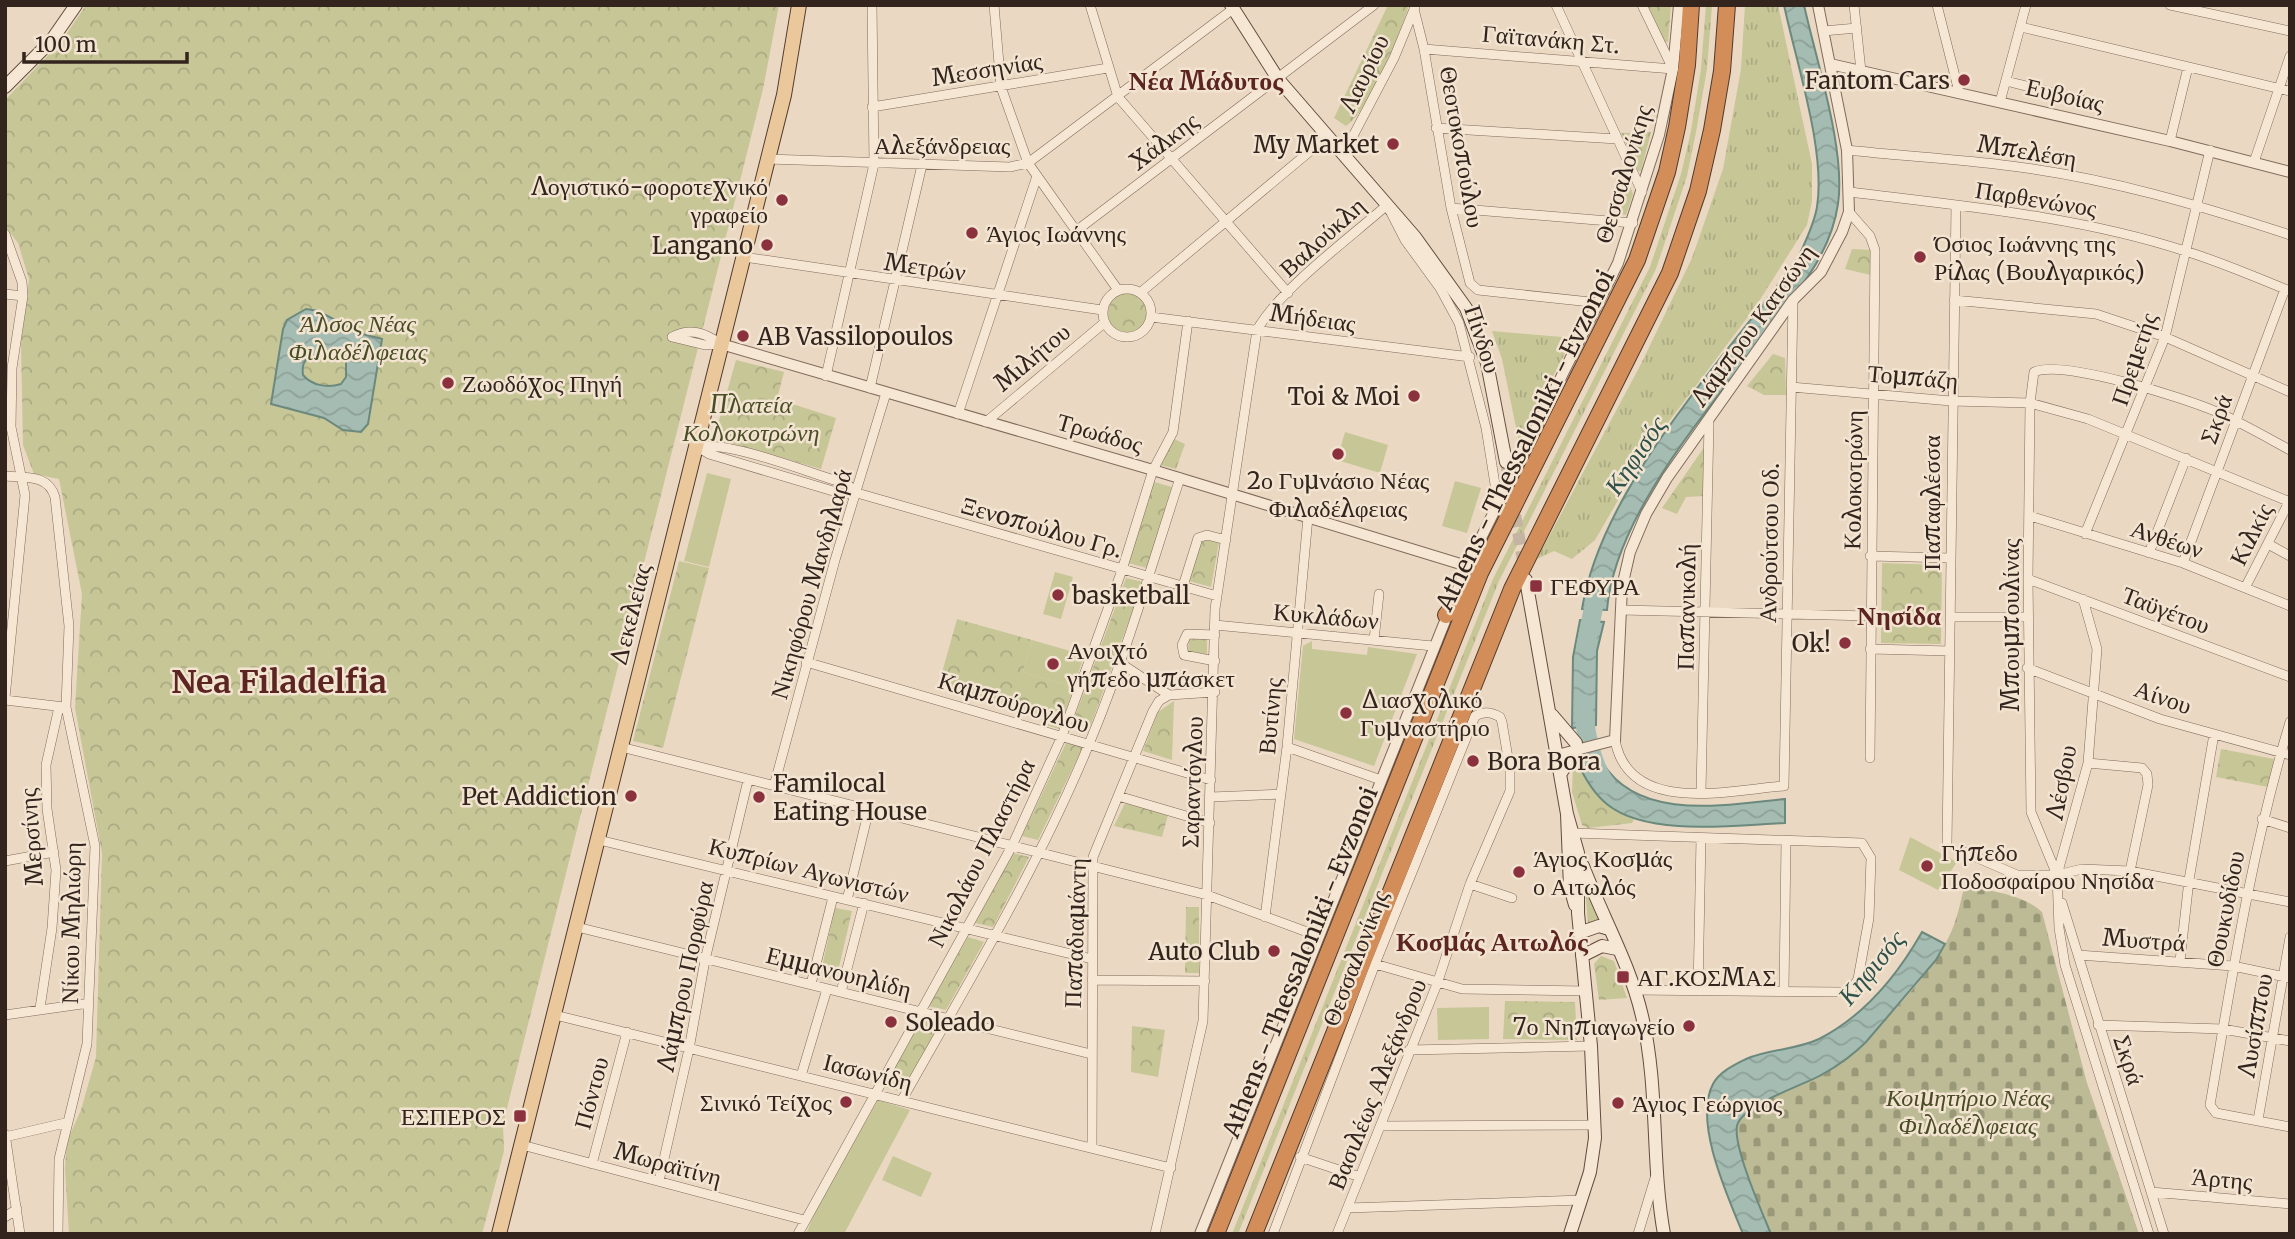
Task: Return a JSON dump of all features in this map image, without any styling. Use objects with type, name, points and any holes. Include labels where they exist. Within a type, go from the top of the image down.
[{"type":"highway","name":"Athens - Thessaloniki - Evzonoi","points":[[1216,1234],[1474,569],[1637,260],[1667,172],[1677,127],[1687,65],[1691,5]]},
{"type":"highway","points":[[1254,1234],[1512,589],[1670,274],[1698,191],[1712,130],[1727,5]]},
{"type":"highway","points":[[1446,615],[1474,569]]},
{"type":"main road","points":[[5,86],[51,41],[76,5]]},
{"type":"main road","name":"Δεκελείας","points":[[499,1234],[698,446],[791,61],[799,5]]},
{"type":"main road","name":"Πίνδου","points":[[1232,7],[1278,79],[1438,267],[1470,315],[1487,363],[1506,461]]},
{"type":"main road","points":[[1526,580],[1561,774],[1567,814],[1570,887],[1578,914]]},
{"type":"main road","points":[[1548,708],[1560,728],[1579,746],[1561,774]]},
{"type":"main road","points":[[1567,814],[1578,852],[1643,1017],[1654,1099],[1655,1178],[1664,1233]]},
{"type":"main road","points":[[1570,1234],[1594,1156],[1595,1125],[1591,1046],[1579,933],[1578,852]]},
{"type":"main road","points":[[1579,933],[1599,926],[1609,929]]},
{"type":"main road","points":[[1582,956],[1602,946],[1617,949]]},
{"type":"street","points":[[826,376],[874,164],[872,5]]},
{"type":"street","points":[[994,5],[1001,87],[1028,163],[1118,290]]},
{"type":"street","points":[[1090,5],[1118,97],[1288,293]]},
{"type":"street","name":"Χάλκης","points":[[1076,230],[1374,5]]},
{"type":"street","points":[[1556,5],[1643,193]]},
{"type":"street","points":[[1642,5],[1673,69]]},
{"type":"street","name":"Θεσσαλονίκης","points":[[1474,569],[1498,502],[1600,303],[1633,223],[1643,193],[1673,69],[1679,5]]},
{"type":"street","name":"Λάμπρου Κατσώνη","points":[[1615,740],[1625,569],[1646,513],[1667,478],[1709,423],[1793,300],[1821,272],[1842,232],[1849,212],[1847,150],[1818,5]]},
{"type":"street","points":[[1854,5],[1861,71]]},
{"type":"street","points":[[1937,5],[1959,92]]},
{"type":"street","points":[[2000,102],[2026,5]]},
{"type":"street","points":[[2170,5],[2290,31]]},
{"type":"street","name":"Αλεξάνδρειας","points":[[767,159],[1010,167],[1028,163],[1118,97],[1232,7]]},
{"type":"street","name":"Θεοτοκοπούλου","points":[[1415,7],[1451,208],[1471,283],[1478,290],[1600,303]]},
{"type":"street","name":"Λαυρίου","points":[[1343,155],[1394,58],[1415,7]]},
{"type":"street","points":[[1823,31],[1857,27]]},
{"type":"street","points":[[2021,27],[2290,91]]},
{"type":"street","name":"Γαϊτανάκη Στ.","points":[[1424,48],[1673,69]]},
{"type":"street","points":[[2254,162],[2290,56]]},
{"type":"street","name":"Ευβοίας","points":[[1830,64],[2210,150],[2290,172]]},
{"type":"street","points":[[2169,141],[2188,67]]},
{"type":"street","name":"Μεσσηνίας","points":[[872,107],[1108,68]]},
{"type":"street","points":[[2006,82],[2082,100]]},
{"type":"street","points":[[1436,128],[1617,139]]},
{"type":"street","points":[[1140,293],[1327,137]]},
{"type":"street","name":"Μπελέση","points":[[1847,150],[2013,166],[2199,204]]},
{"type":"street","name":"Πρεμετής","points":[[2085,534],[2165,337],[2210,150]]},
{"type":"street","points":[[870,388],[922,165]]},
{"type":"street","points":[[958,414],[1037,176]]},
{"type":"street","name":"Παρθενώνος","points":[[1850,192],[1956,205],[2108,231],[2185,251],[2287,290]]},
{"type":"street","points":[[2199,204],[2290,235]]},
{"type":"street","name":"Βαλούκλη","points":[[1257,330],[1264,316],[1387,205]]},
{"type":"street","name":"Πίνδου","points":[[1387,205],[1405,240],[1454,310],[1470,357],[1498,502]]},
{"type":"street","name":"Παπαφλέσσα","points":[[1947,844],[1951,401],[1956,205]]},
{"type":"street","points":[[1451,208],[1633,223]]},
{"type":"street","name":"Κολοκοτρώνη","points":[[1849,212],[1870,236],[1875,250],[1870,758]]},
{"type":"street","points":[[5,234],[18,266],[23,296],[10,351],[10,427],[25,495],[5,699],[62,707]]},
{"type":"street","name":"Μετρών","points":[[744,257],[896,282],[1102,310]]},
{"type":"street","points":[[1118,290],[1140,293],[1149,303],[1151,317],[1143,332],[1127,338],[1112,333],[1104,323],[1102,310],[1108,298],[1118,290]]},
{"type":"street","name":"Σκρά","points":[[2183,563],[2287,290]]},
{"type":"street","points":[[5,293],[23,296]]},
{"type":"street","name":"Ανδρούτσου Οδ.","points":[[1701,792],[1784,786],[1793,300]]},
{"type":"street","points":[[1954,300],[2096,314],[2165,337],[2290,392]]},
{"type":"street","name":"Μήδειας","points":[[1151,317],[1470,357]]},
{"type":"street","name":"Νικολάου Πλαστήρα","points":[[798,1234],[1012,846],[1062,736],[1122,570],[1153,470],[1173,432],[1188,321]]},
{"type":"street","name":"Μιλήτου","points":[[986,422],[1104,323]]},
{"type":"street","name":"Σαραντόγλου","points":[[1155,1234],[1202,1030],[1217,596],[1257,330]]},
{"type":"street","name":"Τρωάδος","points":[[721,344],[1180,478],[1474,569]]},
{"type":"street","name":"Μπουμπουλίνας","points":[[2057,875],[2031,819],[2027,668],[2030,403],[2035,370],[2083,372],[2146,389]]},
{"type":"street","name":"Τομπάζη","points":[[1791,387],[1951,401],[2030,403],[2088,419],[2290,501]]},
{"type":"street","points":[[2146,389],[2210,409],[2290,450]]},
{"type":"street","name":"Νικηφόρου Μανδηλαρά","points":[[774,786],[806,662],[886,393]]},
{"type":"street","name":"Παπανικολή","points":[[1701,792],[1709,423]]},
{"type":"street","name":"Ξενoπούλου Γρ.","points":[[698,446],[712,445],[752,456],[847,484],[857,493],[1217,596]]},
{"type":"street","points":[[2149,553],[2186,458]]},
{"type":"street","points":[[5,476],[22,478]]},
{"type":"street","name":"Νίκου Μηλιώρη","points":[[22,478],[44,480],[52,487],[69,626],[62,707],[95,846],[87,1044],[65,1123],[58,1168],[58,1234]]},
{"type":"street","name":"Νικολάου Πλαστήρα","points":[[902,1100],[1039,852],[1089,745],[1120,663],[1180,478]]},
{"type":"street","name":"Κιλκίς","points":[[2246,586],[2290,501]]},
{"type":"street","name":"Ανθέων","points":[[2030,516],[2183,563],[2246,586],[2290,606]]},
{"type":"street","name":"Βυτίνης","points":[[1265,917],[1282,794],[1308,517]]},
{"type":"street","points":[[1183,586],[1198,538],[1203,534],[1226,540]]},
{"type":"street","points":[[2268,544],[2290,556]]},
{"type":"street","points":[[1870,556],[1950,558]]},
{"type":"street","name":"Ταϋγέτου","points":[[2028,579],[2290,677]]},
{"type":"street","points":[[1374,640],[1379,594]]},
{"type":"street","name":"Λέσβου","points":[[2057,875],[2088,763],[2096,649],[2083,599]]},
{"type":"street","points":[[1621,610],[1870,616]]},
{"type":"street","name":"Θεσσαλονίκης","points":[[1200,1234],[1446,615]]},
{"type":"street","points":[[1950,617],[2028,617]]},
{"type":"street","name":"Κυκλάδων","points":[[1215,661],[1184,655],[1182,645],[1187,634],[1215,630],[1297,632],[1433,646]]},
{"type":"street","points":[[1870,649],[1950,651]]},
{"type":"street","name":"Καμπούρογλου","points":[[806,662],[1211,780]]},
{"type":"street","points":[[1120,663],[1169,695],[1215,692]]},
{"type":"street","name":"Αίνου","points":[[2027,668],[2160,719],[2285,753]]},
{"type":"street","name":"Παπαδιαμάντη","points":[[1092,1148],[1092,867],[1098,842],[1153,711],[1159,701],[1169,695]]},
{"type":"street","name":"Μερσίνης","points":[[40,1008],[52,928],[54,852],[47,809],[47,765],[62,707]]},
{"type":"street","name":"Θεσσαλονίκης","points":[[1273,1234],[1375,964],[1475,716],[1491,713]]},
{"type":"street","name":"Βασιλέως Αλεξάνδρου","points":[[1338,1234],[1437,984],[1470,884],[1510,791],[1510,770],[1502,722],[1500,717],[1491,713]]},
{"type":"street","name":"Θουκυδίδου","points":[[2258,1120],[2216,1113],[2210,1105],[2233,966],[2262,819],[2285,753],[2290,722]]},
{"type":"street","points":[[2180,961],[2189,880],[2214,734]]},
{"type":"street","points":[[1556,750],[1615,740],[1618,754],[1626,768],[1646,786],[1663,792],[1701,792]]},
{"type":"street","points":[[621,747],[1207,895],[1318,936]]},
{"type":"street","points":[[1287,747],[1381,780]]},
{"type":"street","points":[[2088,763],[2142,768],[2147,775],[2130,871]]},
{"type":"street","name":"Λάμπρου Πορφύρα","points":[[659,1181],[689,1049],[705,960],[748,780]]},
{"type":"street","points":[[1211,797],[1282,794]]},
{"type":"street","points":[[1118,796],[1210,822]]},
{"type":"street","points":[[847,900],[869,809]]},
{"type":"street","points":[[2262,819],[2290,828]]},
{"type":"street","points":[[1573,833],[1862,844],[1871,859],[1869,918],[1858,979],[1852,989],[1843,992],[1634,990]]},
{"type":"street","points":[[1698,991],[1700,838]]},
{"type":"street","name":"Κυπρίων Αγωνιστών","points":[[599,840],[1092,958]]},
{"type":"street","points":[[1784,990],[1786,841]]},
{"type":"street","points":[[5,861],[54,852]]},
{"type":"street","points":[[1964,852],[2017,874],[2057,875],[2082,869],[2130,871],[2189,880],[2290,902]]},
{"type":"street","name":"Σκρά","points":[[2057,875],[2060,898],[2059,928],[2065,965],[2150,1234]]},
{"type":"street","points":[[1470,884],[1512,898]]},
{"type":"street","points":[[811,984],[833,897]]},
{"type":"street","name":"Σκρά","points":[[2060,898],[2164,1234]]},
{"type":"street","points":[[841,992],[864,904]]},
{"type":"street","name":"Εμμανουηλίδη","points":[[577,927],[1091,1054]]},
{"type":"street","name":"Λυσίππου","points":[[2258,1120],[2271,1038],[2286,977],[2290,937]]},
{"type":"street","name":"Μυστρά","points":[[2078,956],[2233,966],[2286,977]]},
{"type":"street","points":[[1375,964],[1462,989],[1586,991]]},
{"type":"street","points":[[1092,980],[1205,981]]},
{"type":"street","points":[[801,1076],[827,989]]},
{"type":"street","points":[[5,1015],[89,1003]]},
{"type":"street","name":"Ιασωνίδη","points":[[555,1014],[1171,1168]]},
{"type":"street","points":[[2098,1025],[2223,1029],[2290,1041]]},
{"type":"street","name":"Πόντου","points":[[592,1164],[627,1032]]},
{"type":"street","points":[[1409,1050],[1591,1046]]},
{"type":"street","points":[[2258,1120],[2290,1127]]},
{"type":"street","points":[[20,1234],[5,1136],[65,1123]]},
{"type":"street","points":[[1380,1126],[1595,1125]]},
{"type":"street","name":"Μωραϊτίνη","points":[[522,1145],[804,1220]]},
{"type":"street","points":[[1300,1157],[1360,1177]]},
{"type":"street","points":[[1638,1234],[1655,1178]]},
{"type":"street","name":"Άρτης","points":[[2151,1192],[2290,1204]]},
{"type":"street","points":[[1348,1208],[1581,1200]]},
{"type":"street","points":[[5,1217],[17,1209]]},
{"type":"green space","name":"Άλσος Νέας Φιλαδέλφειας","points":[[86,5],[779,5],[763,89],[503,1124],[504,1151],[482,1234],[69,1234],[65,1169],[67,1141],[81,1110],[96,1057],[102,853],[75,708],[82,594],[59,479],[34,474],[23,445],[21,344],[29,279],[18,243],[5,226],[5,100],[61,42]]},
{"type":"green space","points":[[1388,5],[1409,5],[1373,89],[1355,118],[1346,126],[1334,118]]},
{"type":"green space","points":[[1648,5],[1671,5],[1668,42],[1664,42]]},
{"type":"green space","points":[[1706,5],[1712,5],[1707,69],[1696,132],[1687,176],[1656,269],[1499,581],[1238,1234],[1232,1234],[1493,579],[1650,267],[1681,174],[1691,131],[1701,69]]},
{"type":"green space","points":[[1745,5],[1778,5],[1812,164],[1812,201],[1807,225],[1756,306],[1646,452],[1595,540],[1572,559],[1554,551],[1537,559],[1641,364],[1692,258],[1723,169],[1741,69]]},
{"type":"green space","points":[[1651,132],[1641,171],[1638,171],[1621,133]]},
{"type":"green space","points":[[1624,172],[1633,194],[1626,215],[1618,214]]},
{"type":"green space","points":[[1852,249],[1872,250],[1875,276],[1845,269]]},
{"type":"green space","points":[[1128,293],[1136,294],[1142,299],[1147,305],[1147,321],[1142,327],[1136,332],[1128,333],[1120,332],[1114,327],[1109,321],[1108,313],[1109,305],[1114,299],[1120,294]]},
{"type":"green space","points":[[1492,331],[1573,338],[1519,442],[1502,359]]},
{"type":"green space","points":[[1773,354],[1785,358],[1786,395],[1764,395],[1747,386]]},
{"type":"green space","name":"Πλατεία Κολοκοτρώνη","points":[[736,360],[784,372],[777,399],[836,418],[821,469],[714,438]]},
{"type":"green space","points":[[1345,432],[1388,445],[1380,473],[1337,460]]},
{"type":"green space","points":[[1174,439],[1185,444],[1176,469],[1160,465]]},
{"type":"green space","points":[[1705,446],[1704,496],[1686,497],[1677,514],[1662,508]]},
{"type":"green space","points":[[707,473],[731,479],[709,567],[684,561]]},
{"type":"green space","points":[[1455,481],[1481,488],[1467,533],[1442,526]]},
{"type":"green space","points":[[1154,482],[1172,487],[1147,568],[1128,563]]},
{"type":"green space","points":[[1202,540],[1219,542],[1211,587],[1189,581]]},
{"type":"green space","points":[[679,561],[709,568],[663,748],[633,741]]},
{"type":"green space","points":[[1882,563],[1942,565],[1941,644],[1881,643]]},
{"type":"green space","name":"basketball","points":[[1055,572],[1073,577],[1061,619],[1043,614]]},
{"type":"green space","points":[[1126,578],[1143,582],[1088,733],[1071,727]]},
{"type":"green space","points":[[957,619],[1032,640],[1023,672],[1074,687],[1059,729],[1043,724],[1045,716],[938,687]]},
{"type":"green space","points":[[1189,637],[1207,639],[1207,654],[1188,652]]},
{"type":"green space","name":"Ανοιχτό γήπεδο μπάσκετ","points":[[1032,640],[1084,655],[1074,687],[1023,672]]},
{"type":"green space","name":"Διασχολικό Γυμναστήριο","points":[[1312,641],[1312,649],[1367,655],[1368,647],[1417,654],[1374,766],[1294,739],[1303,646]]},
{"type":"green space","points":[[1174,701],[1172,760],[1143,751],[1158,712]]},
{"type":"green space","points":[[1066,743],[1083,747],[1038,840],[1022,836]]},
{"type":"green space","points":[[2221,749],[2274,759],[2268,787],[2216,777]]},
{"type":"green space","points":[[1578,764],[1608,804],[1635,817],[1632,823],[1588,828],[1582,825],[1572,792],[1573,768]]},
{"type":"green space","points":[[1125,803],[1168,815],[1162,837],[1114,826]]},
{"type":"green space","name":"Γήπεδο Ποδοσφαίρου Νησίδα","points":[[1910,837],[1957,862],[1938,890],[1899,870]]},
{"type":"green space","points":[[1013,853],[1029,857],[993,927],[975,923]]},
{"type":"green space","name":"Κοιμητήριο Νέας Φιλαδέλφειας","points":[[1965,884],[2016,897],[2042,912],[2087,1083],[2139,1234],[1771,1234],[1740,1150],[1737,1127],[1741,1119],[1760,1104],[1821,1075],[1876,1029],[1913,989],[1943,948],[1954,925]]},
{"type":"green space","points":[[1585,888],[1600,919],[1588,923]]},
{"type":"green space","points":[[1186,907],[1199,907],[1199,973],[1185,973]]},
{"type":"green space","points":[[835,908],[852,911],[836,980],[820,976]]},
{"type":"green space","points":[[968,937],[984,942],[946,1010],[928,1006]]},
{"type":"green space","points":[[1601,956],[1614,961],[1627,998],[1599,1000],[1594,964]]},
{"type":"green space","points":[[1505,1001],[1575,1002],[1577,1040],[1503,1039]]},
{"type":"green space","points":[[1489,1007],[1489,1039],[1438,1040],[1437,1008]]},
{"type":"green space","points":[[921,1016],[941,1023],[903,1092],[883,1087]]},
{"type":"green space","points":[[1132,1026],[1165,1030],[1158,1077],[1131,1072]]},
{"type":"green space","points":[[878,1100],[910,1110],[844,1234],[806,1234],[816,1210]]},
{"type":"green space","points":[[893,1156],[932,1173],[921,1197],[882,1180]]},
{"type":"water","points":[[1784,5],[1804,5],[1834,132],[1838,158],[1838,204],[1829,238],[1804,282],[1697,423],[1648,497],[1628,535],[1614,573],[1607,610],[1582,609],[1594,562],[1614,516],[1640,470],[1670,425],[1798,258],[1814,220],[1819,185],[1814,134]]},
{"type":"water","points":[[306,309],[318,311],[362,334],[382,339],[368,424],[361,432],[343,430],[324,418],[271,404],[283,329],[287,320]],"holes":[[[320,354],[346,360],[346,377],[341,384],[320,385],[303,375],[304,363],[312,356]]]},
{"type":"water","points":[[1580,620],[1604,622],[1597,651],[1596,725],[1572,728],[1573,657]]},
{"type":"water","points":[[1577,761],[1602,762],[1618,781],[1637,794],[1660,802],[1710,806],[1785,799],[1785,823],[1694,827],[1646,822],[1625,815],[1603,801],[1590,785]]},
{"type":"water","points":[[1922,932],[1945,944],[1936,960],[1866,1042],[1829,1071],[1775,1096],[1741,1118],[1737,1126],[1739,1149],[1771,1234],[1743,1234],[1722,1180],[1710,1138],[1708,1100],[1713,1084],[1723,1072],[1746,1059],[1810,1043],[1851,1019],[1890,979]]},
{"type":"waterway","name":"Κηφισός","points":[[1586,645],[1598,585]]},
{"type":"waterway","name":"Κηφισός","points":[[1583,703],[1589,745],[1596,767],[1606,784]]},
{"type":"tunnel","points":[[1506,462],[1524,566]]},
{"type":"place","name":"Fantom Cars","points":[[1964,80]]},
{"type":"place","name":"My Market","points":[[1393,144]]},
{"type":"place","name":"Λογιστικό-φοροτεχνικό γραφείο","points":[[782,200]]},
{"type":"place","name":"Άγιος Ιωάννης","points":[[972,233]]},
{"type":"place","name":"Langano","points":[[767,245]]},
{"type":"place","name":"Όσιος Ιωάννης της Ρίλας (Βουλγαρικός)","points":[[1920,257]]},
{"type":"place","name":"AB Vassilopoulos","points":[[743,336]]},
{"type":"place","name":"Ζωοδόχος Πηγή","points":[[448,383]]},
{"type":"place","name":"Toi & Moi","points":[[1414,396]]},
{"type":"place","name":"2ο Γυμνάσιο Νέας Φιλαδέλφειας","points":[[1338,454]]},
{"type":"place","name":"ΓΕΦΥΡΑ","points":[[1536,586]]},
{"type":"place","name":"basketball","points":[[1058,595]]},
{"type":"place","name":"Ok!","points":[[1845,643]]},
{"type":"place","name":"Ανοιχτό γήπεδο μπάσκετ","points":[[1053,664]]},
{"type":"place","name":"Διασχολικό Γυμναστήριο","points":[[1346,713]]},
{"type":"place","name":"Bora Bora","points":[[1473,761]]},
{"type":"place","name":"Pet Addiction","points":[[631,796]]},
{"type":"place","name":"Familocal Eating House","points":[[759,797]]},
{"type":"place","name":"Γήπεδο Ποδοσφαίρου Νησίδα","points":[[1927,866]]},
{"type":"place","name":"Άγιος Κοσμάς ο Αιτωλός","points":[[1519,872]]},
{"type":"place","name":"Auto Club","points":[[1274,951]]},
{"type":"place","name":"ΑΓ.ΚΟΣΜΑΣ","points":[[1623,977]]},
{"type":"place","name":"Soleado","points":[[891,1022]]},
{"type":"place","name":"7ο Νηπιαγωγείο","points":[[1689,1026]]},
{"type":"place","name":"Σινικό Τείχος","points":[[846,1102]]},
{"type":"place","name":"Άγιος Γεώργιος","points":[[1618,1103]]},
{"type":"place","name":"ΕΣΠΕΡΟΣ","points":[[520,1116]]},
{"type":"district","name":"Νέα Μάδυτος","points":[[1206,80]]},
{"type":"district","name":"Νησίδα","points":[[1899,615]]},
{"type":"district","name":"Nea Filadelfia","points":[[279,682]]},
{"type":"district","name":"Κοσμάς Αιτωλός","points":[[1492,941]]}]
